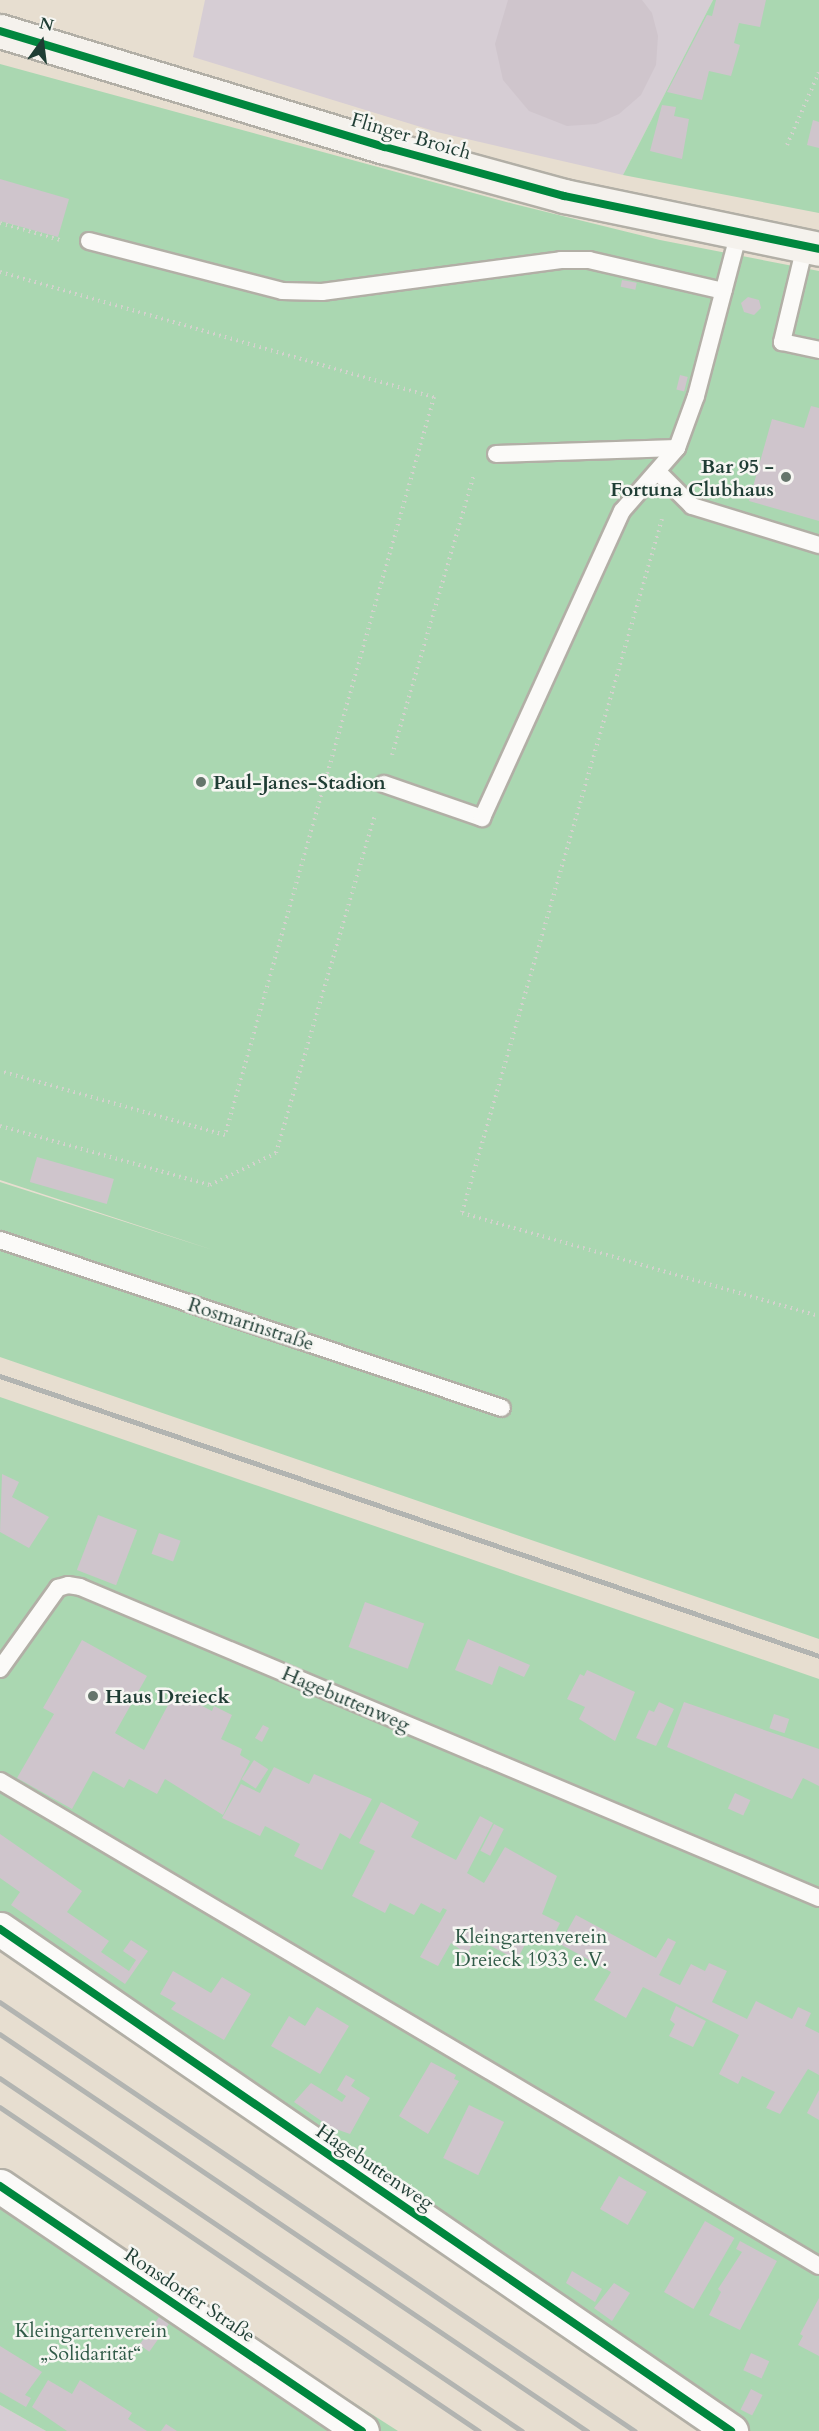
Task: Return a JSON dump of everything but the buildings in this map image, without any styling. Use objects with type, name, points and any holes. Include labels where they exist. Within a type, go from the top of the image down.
[{"type":"street","name":"Flinger Broich","points":[[0,31],[385,147],[564,196],[812,247]]},
{"type":"street","name":"Hagebuttenweg","points":[[0,1929],[731,2431]]},
{"type":"street","name":"Ronsdorfer Straße","points":[[0,2186],[362,2431]]},
{"type":"lane","points":[[384,783],[482,818],[622,510],[677,448],[696,396],[739,232]]},
{"type":"lane","points":[[89,241],[282,291],[322,291],[589,260],[723,291]]},
{"type":"lane","points":[[812,247],[782,342],[819,350]]},
{"type":"lane","points":[[496,454],[677,448]]},
{"type":"lane","points":[[658,472],[692,506],[819,545]]},
{"type":"lane","name":"Rosmarinstraße","points":[[0,1240],[501,1408]]},
{"type":"lane","name":"Hagebuttenweg","points":[[1,1666],[58,1588],[68,1585],[80,1587],[819,1898]]},
{"type":"lane","points":[[0,1780],[819,2266]]},
{"type":"path","points":[[787,145],[819,72]]},
{"type":"path","points":[[0,223],[83,246],[89,241]]},
{"type":"path","points":[[0,272],[434,397],[225,1136],[0,1071]]},
{"type":"path","points":[[0,1126],[210,1185],[276,1153],[478,461],[496,454]]},
{"type":"path","points":[[692,506],[663,516],[462,1213],[819,1316]]},
{"type":"shaded area","points":[[205,0],[713,0],[623,175],[437,132],[193,57]]},
{"type":"shaded area","points":[[0,2405],[46,2431],[0,2431]]},
{"type":"green space","points":[[713,0],[819,0],[819,213],[623,175]]},
{"type":"green space","points":[[0,64],[514,204],[660,240],[819,271],[819,1639],[0,1357],[0,1182],[213,1250],[0,1180]]},
{"type":"green space","name":"Kleingartenverein Dreieck 1933 e.V.","points":[[0,1397],[819,1679],[819,2431],[729,2431],[0,1929]]},
{"type":"green space","name":"Kleingartenverein „Solidarität“","points":[[0,2176],[398,2431],[46,2431],[0,2405]]},
{"type":"railway","points":[[0,1376],[819,1656]]},
{"type":"railway","points":[[0,2002],[635,2431]]},
{"type":"railway","points":[[0,2034],[587,2431]]},
{"type":"railway","points":[[0,2078],[522,2431]]},
{"type":"railway","points":[[0,2107],[479,2431]]},
{"type":"cycle path","points":[[0,31],[385,147],[564,196],[819,249]]},
{"type":"cycle path","points":[[0,1929],[731,2431]]},
{"type":"cycle path","points":[[0,2186],[362,2431]]},
{"type":"place","name":"Bar 95 - Fortuna Clubhaus","points":[[786,477]]},
{"type":"place","name":"Paul-Janes-Stadion","points":[[201,782]]},
{"type":"place","name":"Haus Dreieck","points":[[93,1696]]}]
